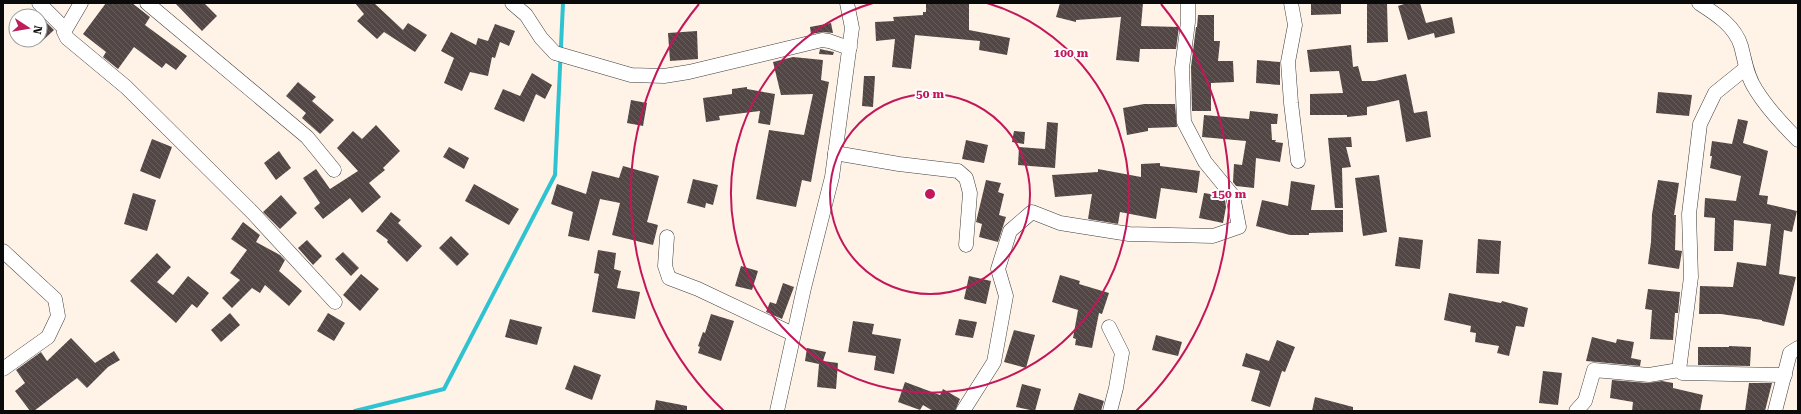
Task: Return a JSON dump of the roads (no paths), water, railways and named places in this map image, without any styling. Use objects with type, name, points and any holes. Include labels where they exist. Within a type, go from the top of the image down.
[{"type":"street","points":[[39,3],[65,29]]},
{"type":"street","points":[[81,3],[65,29],[64,32],[67,38],[126,87],[253,213],[335,302]]},
{"type":"street","points":[[147,3],[307,137],[334,170]]},
{"type":"street","points":[[512,3],[526,15],[541,38],[555,52],[632,75],[664,76],[689,72],[822,40],[829,40],[849,48],[850,47]]},
{"type":"street","points":[[777,411],[793,334],[832,178],[852,28],[847,3]]},
{"type":"street","points":[[963,411],[994,362],[1006,296],[998,269],[1010,230],[1032,212],[1060,223],[1129,234],[1213,236],[1239,227],[1232,196],[1205,162],[1184,122],[1182,68],[1188,22],[1188,3]]},
{"type":"street","points":[[1291,3],[1295,25],[1288,62],[1298,161]]},
{"type":"street","points":[[1699,3],[1714,13],[1731,28],[1739,42],[1746,68],[1756,90],[1798,140]]},
{"type":"street","points":[[1679,370],[1691,277],[1689,214],[1700,124],[1715,93],[1746,68]]},
{"type":"street","points":[[836,153],[899,164],[958,171],[966,178],[970,193],[966,245]]},
{"type":"street","points":[[667,237],[664,266],[669,278],[698,289],[793,334]]},
{"type":"street","points":[[3,251],[56,299],[58,316],[48,337],[3,369]]},
{"type":"street","points":[[1109,327],[1122,352],[1116,388],[1110,411]]},
{"type":"street","points":[[1775,411],[1790,353],[1798,348]]},
{"type":"street","points":[[1576,411],[1585,402],[1594,370],[1649,375],[1679,370],[1682,373],[1785,375]]},
{"type":"waterway","points":[[355,411],[444,389],[555,175],[563,3]]}]
